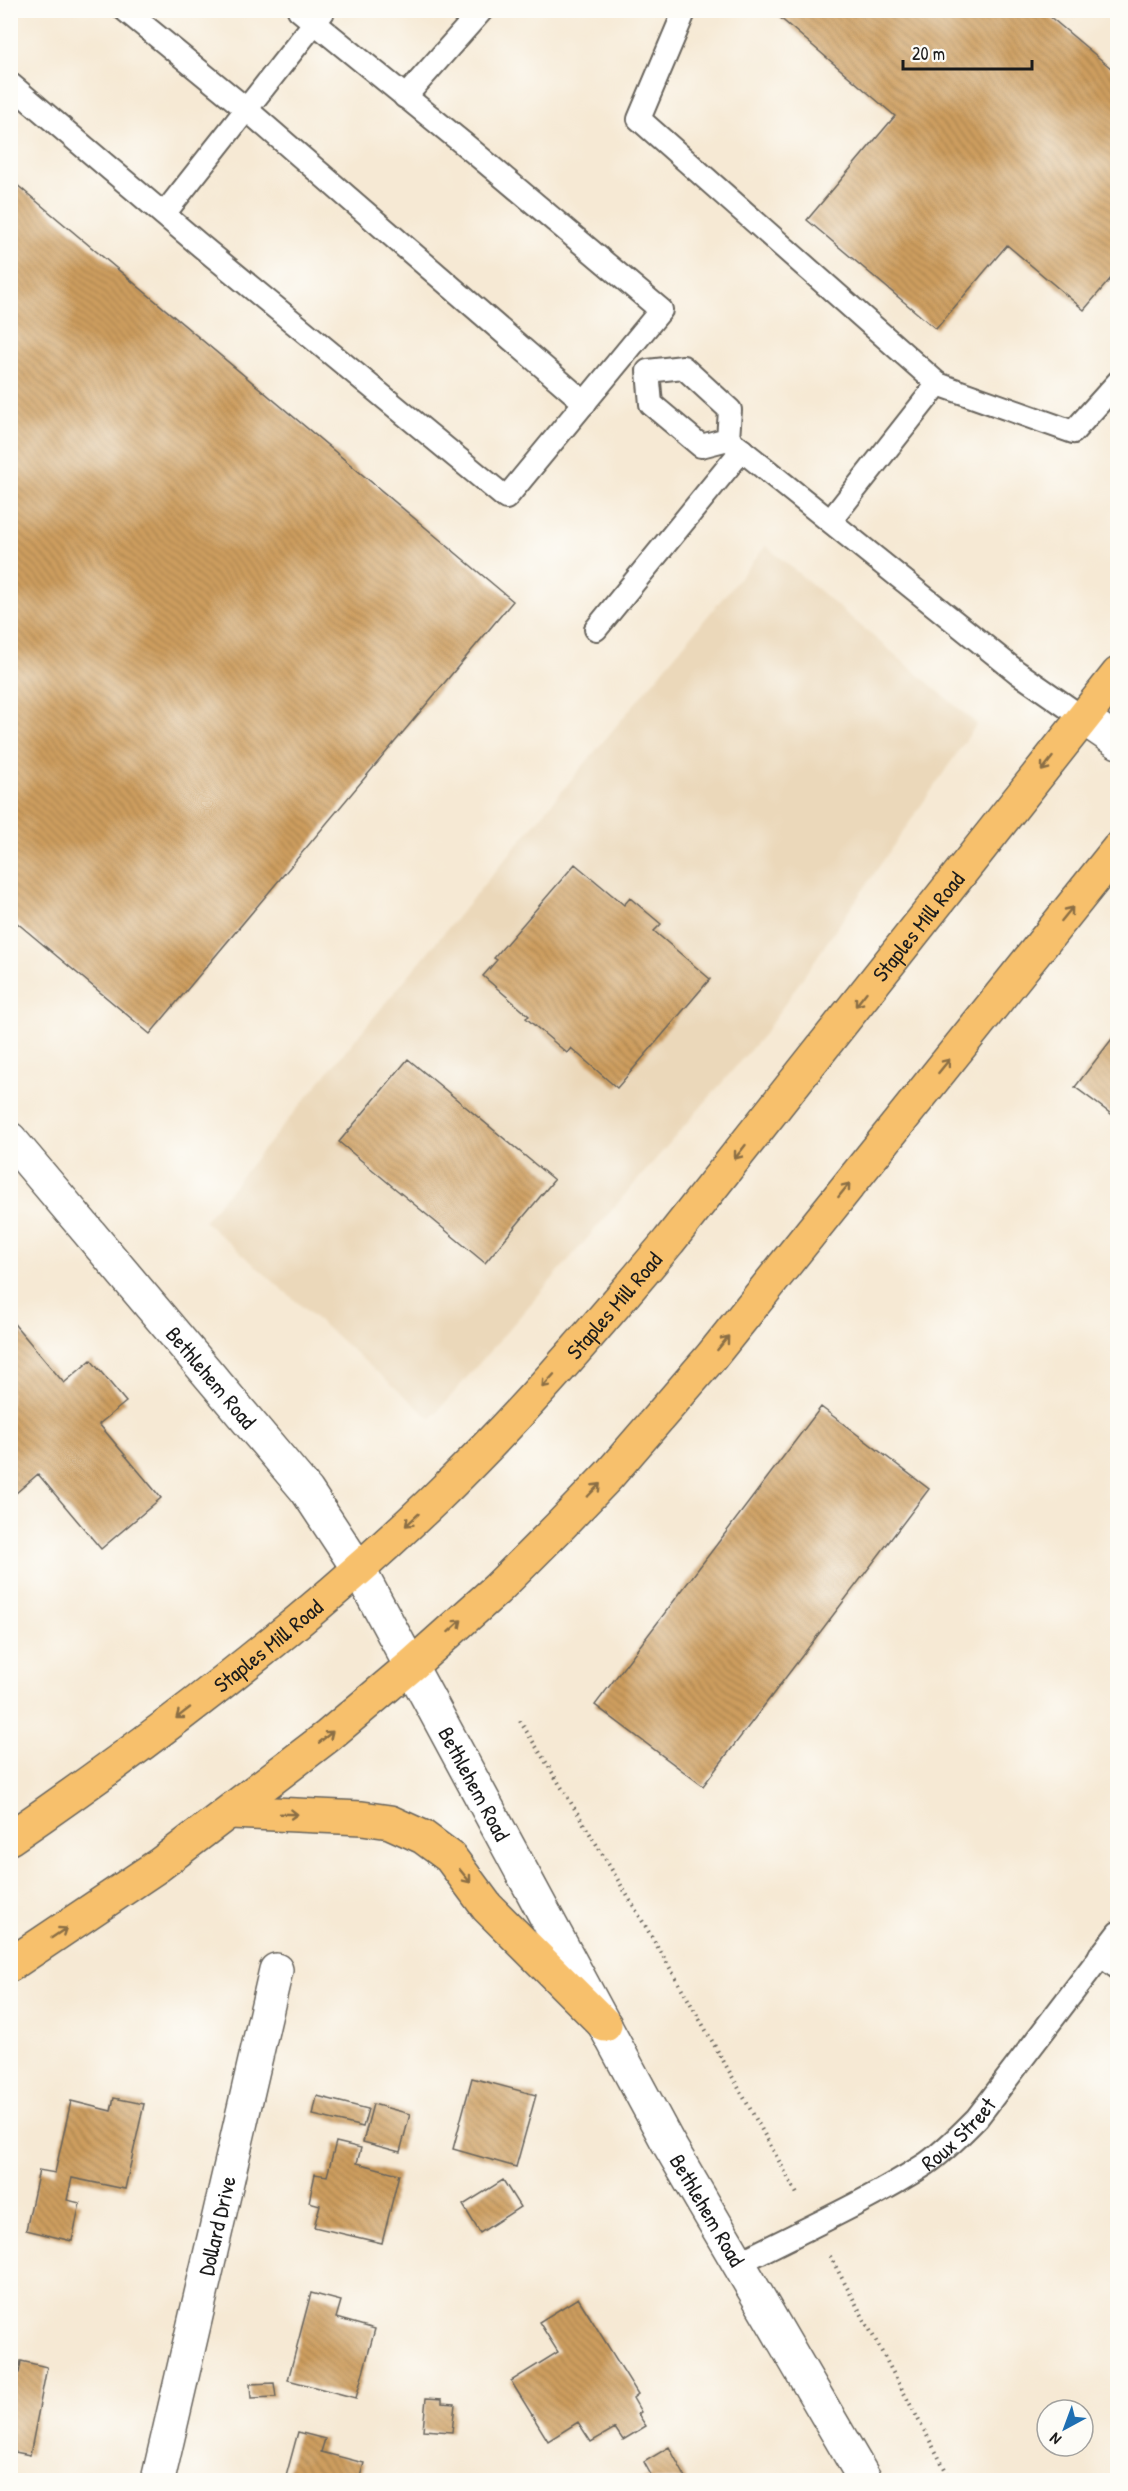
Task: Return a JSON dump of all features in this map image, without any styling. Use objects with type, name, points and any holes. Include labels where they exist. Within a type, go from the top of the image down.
[{"type":"main road","name":"Staples Mill Road","points":[[10,1838],[137,1749],[263,1652],[359,1570],[436,1498],[526,1405],[605,1317],[676,1232],[1118,674]]},
{"type":"main road","points":[[10,1965],[159,1865],[328,1736],[412,1665],[528,1558],[609,1475],[662,1416],[1118,849]]},
{"type":"main road","points":[[231,1812],[362,1818],[390,1822],[423,1837],[450,1857],[487,1907],[605,2025]]},
{"type":"street","points":[[1083,718],[1118,742]]},
{"type":"street","name":"Bethlehem Road","points":[[10,1139],[307,1491],[359,1570],[667,2141],[865,2481]]},
{"type":"street","name":"Dollard Drive","points":[[158,2481],[276,1970]]},
{"type":"lane","points":[[125,10],[246,109],[585,403]]},
{"type":"lane","points":[[405,98],[482,10]]},
{"type":"lane","points":[[685,10],[639,119],[938,384],[1072,432],[1118,382]]},
{"type":"lane","points":[[10,84],[164,214],[506,498],[661,310],[405,98],[312,14],[246,109],[164,214]]},
{"type":"lane","points":[[596,629],[735,445],[730,410],[683,368],[648,371],[626,354]]},
{"type":"lane","points":[[648,371],[651,404],[701,446],[735,445],[1017,672],[1083,718]]},
{"type":"lane","points":[[831,520],[938,384]]},
{"type":"lane","name":"Roux Street","points":[[739,2263],[927,2163],[953,2141],[977,2118],[1109,1962],[1118,1933]]},
{"type":"path","points":[[520,1720],[593,1836],[739,2088],[951,2481]]},
{"type":"shaded area","points":[[766,546],[977,724],[764,1034],[431,1419],[204,1221]]},
{"type":"building","points":[[771,10],[1042,10],[1118,74],[1118,270],[1084,310],[1007,245],[936,329],[807,220],[895,116]]},
{"type":"building","points":[[10,179],[513,601],[150,1034],[10,917]]},
{"type":"building","points":[[575,864],[624,905],[630,898],[661,924],[654,931],[710,979],[617,1088],[571,1048],[567,1053],[526,1018],[529,1016],[483,976],[497,960],[494,958]]},
{"type":"building","points":[[1118,1031],[1118,1119],[1075,1087]]},
{"type":"building","points":[[408,1059],[554,1180],[485,1263],[339,1142]]},
{"type":"building","points":[[10,1319],[64,1383],[91,1360],[126,1402],[99,1424],[161,1498],[101,1549],[38,1474],[16,1493],[10,1487]]},
{"type":"building","points":[[821,1407],[929,1489],[703,1786],[595,1705]]},
{"type":"building","points":[[472,2078],[536,2095],[516,2167],[453,2149]]},
{"type":"building","points":[[317,2096],[368,2109],[363,2127],[313,2115]]},
{"type":"building","points":[[114,2098],[144,2104],[125,2189],[72,2178],[67,2200],[80,2203],[72,2241],[26,2230],[39,2170],[55,2173],[71,2101],[111,2111]]},
{"type":"building","points":[[373,2104],[410,2114],[400,2152],[363,2142]]},
{"type":"building","points":[[336,2142],[361,2148],[357,2163],[399,2174],[382,2243],[314,2227],[320,2205],[309,2202],[315,2174],[327,2176]]},
{"type":"building","points":[[503,2180],[520,2207],[480,2233],[463,2205]]},
{"type":"building","points":[[311,2293],[341,2301],[336,2318],[375,2329],[356,2398],[288,2380]]},
{"type":"building","points":[[578,2298],[638,2394],[633,2398],[641,2412],[638,2414],[646,2426],[623,2440],[615,2428],[591,2442],[578,2422],[548,2441],[511,2381],[558,2352],[539,2322]]},
{"type":"building","points":[[21,2361],[47,2367],[30,2455],[10,2451],[10,2372],[19,2373]]},
{"type":"building","points":[[274,2383],[276,2397],[251,2398],[250,2384]]},
{"type":"building","points":[[426,2398],[442,2399],[442,2403],[455,2404],[452,2432],[423,2430]]},
{"type":"building","points":[[298,2432],[325,2439],[321,2452],[364,2463],[359,2480],[285,2480]]},
{"type":"building","points":[[669,2447],[687,2480],[641,2480],[651,2475],[644,2462]]}]
